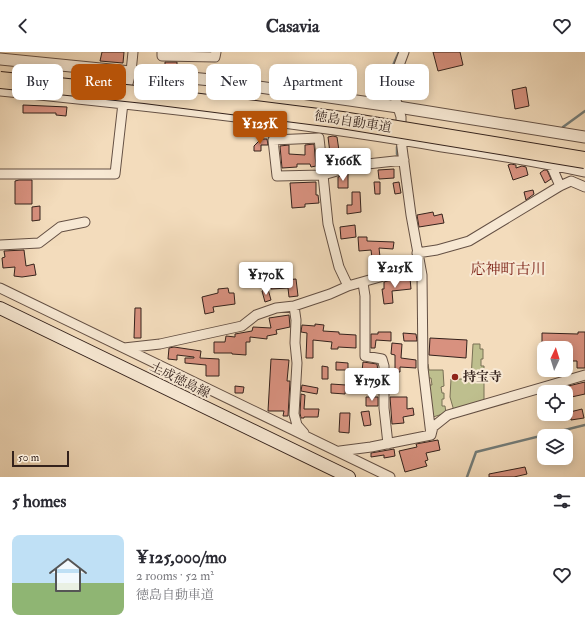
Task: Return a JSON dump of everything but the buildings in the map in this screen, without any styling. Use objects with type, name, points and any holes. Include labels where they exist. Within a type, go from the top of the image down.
[{"type":"highway","name":"徳島自動車道","points":[[0,80],[145,95],[335,119],[585,160]]},
{"type":"main road","name":"土成徳島線","points":[[0,308],[349,477]]},
{"type":"street","points":[[0,174],[115,174],[123,103],[131,72],[133,52]]},
{"type":"street","points":[[162,52],[162,56],[215,58],[216,52]]},
{"type":"street","points":[[404,52],[395,76],[394,84],[395,97],[401,117],[401,140],[419,266],[422,275],[423,368],[431,435]]},
{"type":"street","points":[[0,59],[211,80],[398,107],[585,137]]},
{"type":"street","points":[[0,91],[123,103],[262,120],[401,140],[585,172]]},
{"type":"street","points":[[348,286],[339,267],[328,224],[323,175],[318,138],[273,140],[277,176],[323,175],[358,164],[404,160]]},
{"type":"street","points":[[551,165],[560,186]]},
{"type":"street","points":[[417,253],[437,250],[469,241],[570,181],[585,187]]},
{"type":"street","points":[[0,245],[39,243],[60,227],[85,222]]},
{"type":"street","points":[[122,348],[160,344],[242,326],[256,315],[276,308],[294,306],[330,294],[348,286],[419,266]]},
{"type":"street","points":[[363,283],[365,296],[365,356],[382,359],[384,366],[384,408],[388,444]]},
{"type":"street","points":[[0,288],[390,477]]},
{"type":"street","points":[[294,306],[296,320],[295,343],[297,363],[294,414],[297,424],[307,436]]},
{"type":"street","points":[[431,435],[433,426],[448,415],[585,375]]},
{"type":"street","points":[[340,452],[431,435]]},
{"type":"green space","points":[[473,344],[480,344],[480,349],[483,349],[481,366],[484,366],[484,402],[454,411],[450,397],[451,379],[471,379]]},
{"type":"green space","points":[[426,364],[428,364],[429,370],[443,370],[444,386],[441,387],[442,393],[444,393],[444,399],[442,399],[442,406],[445,406],[446,413],[433,417],[427,385],[432,385],[431,378],[427,378]]},
{"type":"waterway","points":[[394,64],[399,52]]},
{"type":"waterway","points":[[563,127],[585,111]]},
{"type":"waterway","points":[[397,147],[397,154]]},
{"type":"waterway","points":[[467,477],[476,452],[585,425]]},
{"type":"place","name":"持宝寺","points":[[455,377]]},
{"type":"district","name":"応神町古川","points":[[508,269]]}]
